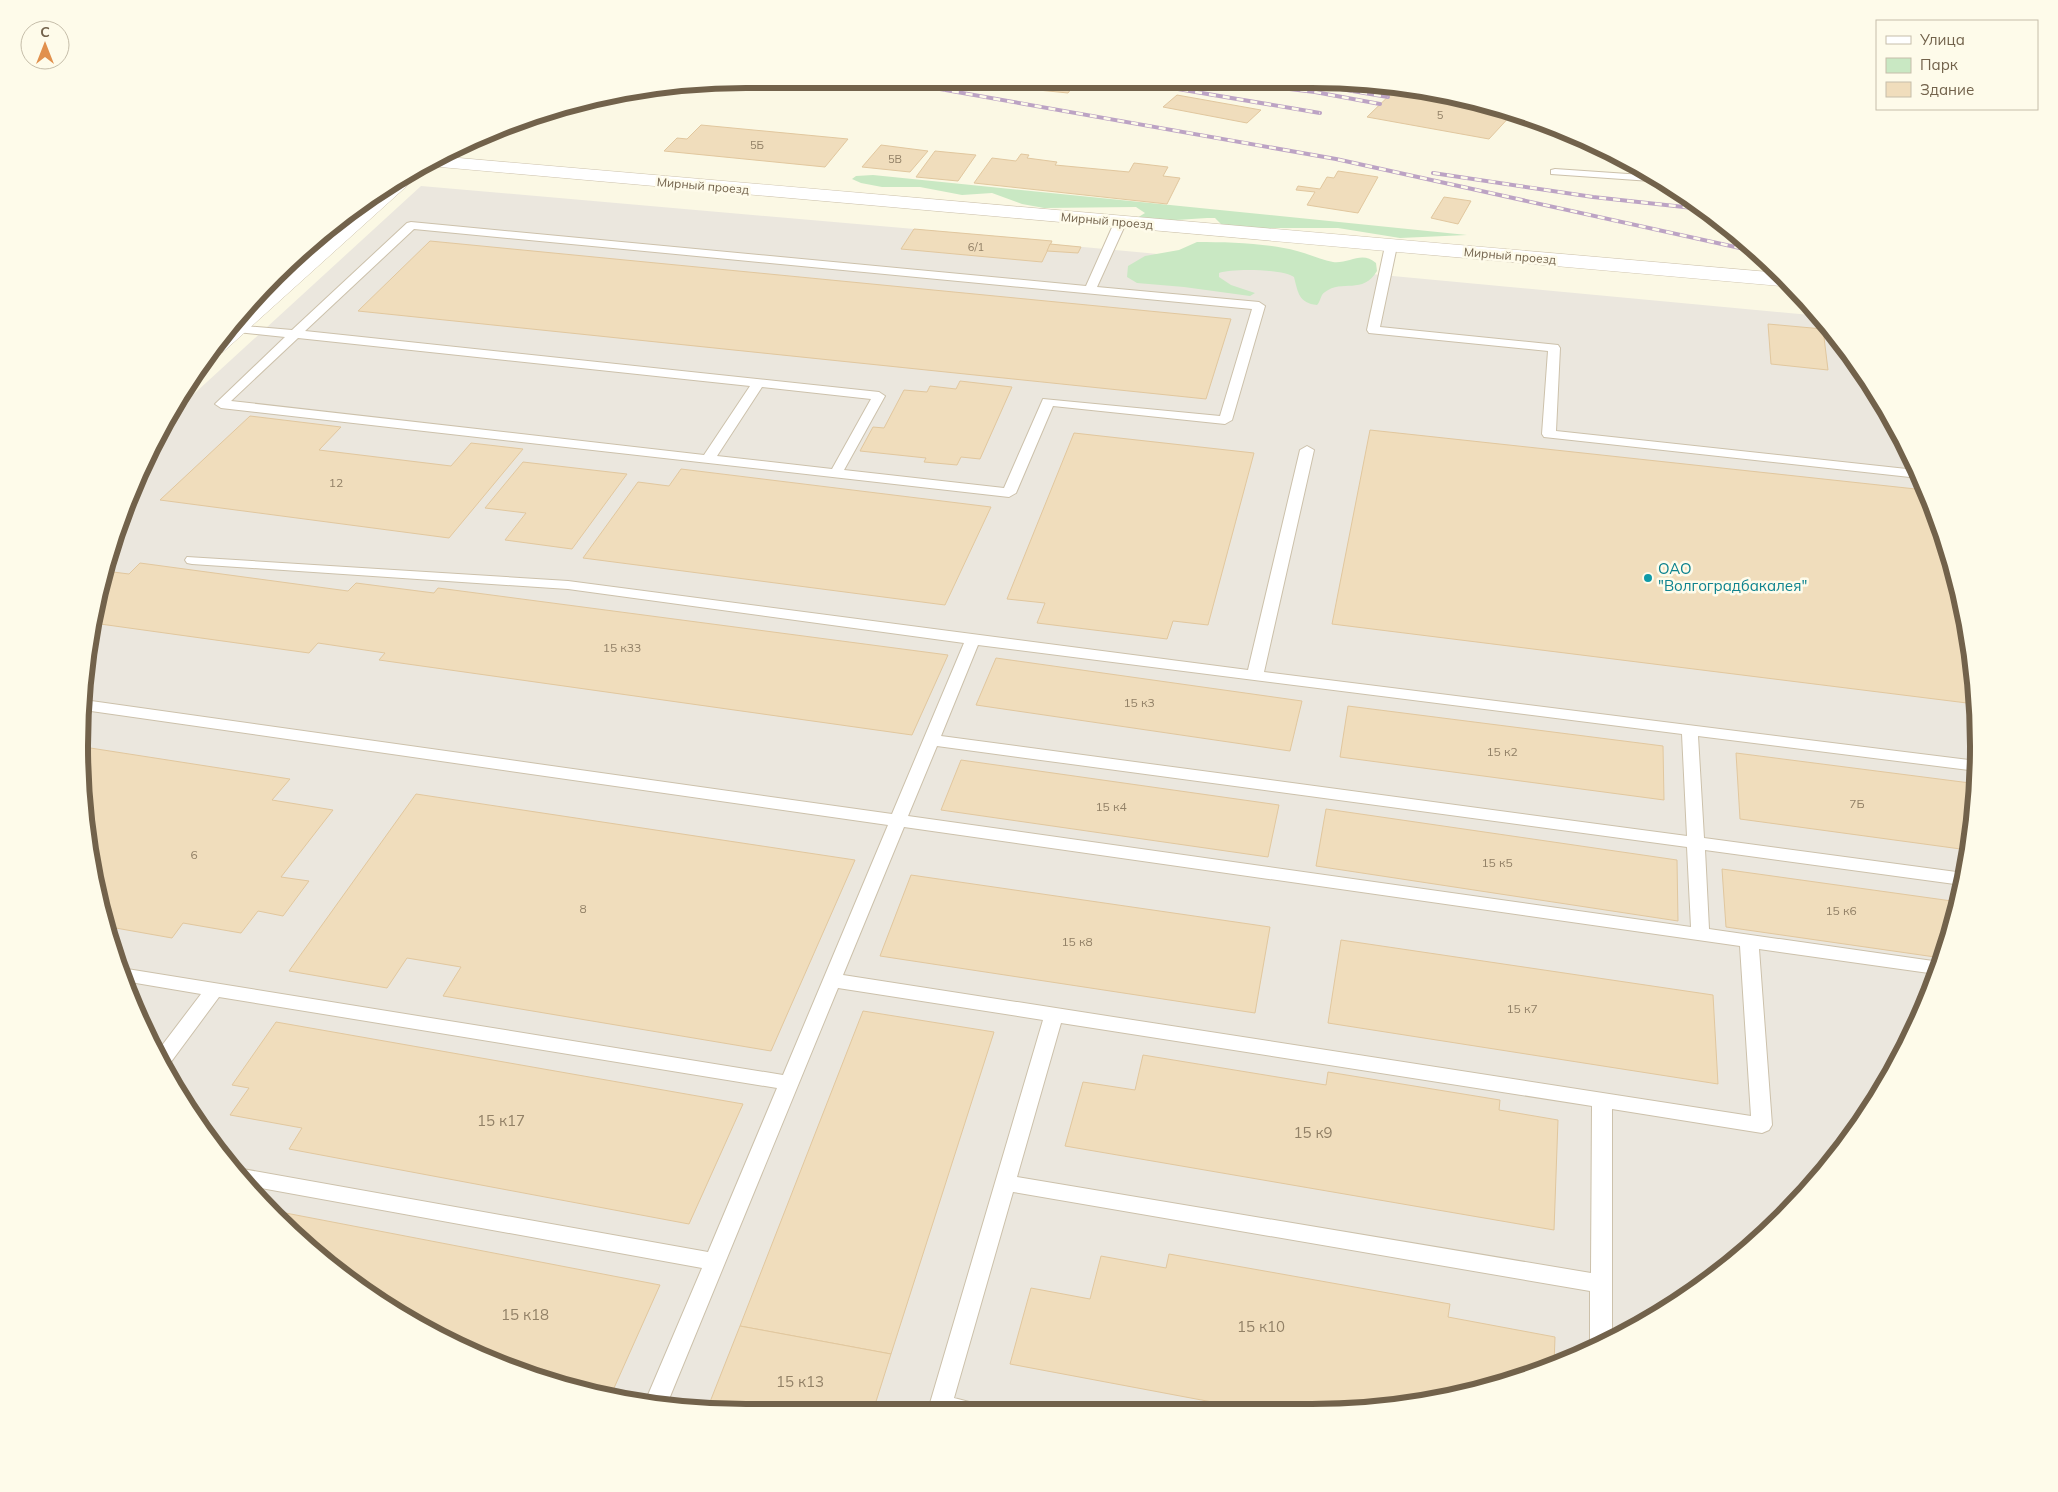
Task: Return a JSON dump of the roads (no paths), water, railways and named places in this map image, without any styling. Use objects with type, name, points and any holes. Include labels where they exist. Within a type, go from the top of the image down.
[{"type":"street","name":"Мирный проезд","points":[[442,162],[1778,280]]},
{"type":"street","points":[[248,316],[390,192]]},
{"type":"lane","points":[[1555,172],[1646,179]]},
{"type":"lane","points":[[1090,290],[1120,222]]},
{"type":"lane","points":[[412,225],[1090,290],[1259,306],[1225,420],[1048,402],[1009,493],[221,404],[412,225]]},
{"type":"lane","points":[[1391,246],[1373,330],[1554,348],[1549,434],[1911,473]]},
{"type":"lane","points":[[238,328],[879,396],[836,473]]},
{"type":"lane","points":[[708,459],[758,383]]},
{"type":"lane","points":[[1256,675],[1307,450]]},
{"type":"lane","points":[[192,560],[568,585],[973,640],[1970,765]]},
{"type":"lane","points":[[658,1399],[973,640]]},
{"type":"lane","points":[[89,706],[1932,967]]},
{"type":"lane","points":[[1690,730],[1700,934]]},
{"type":"lane","points":[[931,740],[1957,878]]},
{"type":"lane","points":[[831,980],[1762,1125],[1749,941]]},
{"type":"lane","points":[[129,975],[789,1083]]},
{"type":"lane","points":[[165,1055],[215,989]]},
{"type":"lane","points":[[940,1404],[1054,1015]]},
{"type":"lane","points":[[1601,1338],[1602,1100]]},
{"type":"lane","points":[[250,1178],[714,1262]]},
{"type":"lane","points":[[1005,1182],[1601,1284]]},
{"type":"railway","points":[[934,88],[1336,159],[1743,249]]},
{"type":"railway","points":[[1170,88],[1320,113]]},
{"type":"railway","points":[[1281,88],[1315,92],[1380,104]]},
{"type":"railway","points":[[1338,89],[1388,97]]},
{"type":"railway","points":[[1433,173],[1593,197],[1691,208]]},
{"type":"place","name":"ОАО \"Волгоградбакалея\"","points":[[1648,578]]}]
